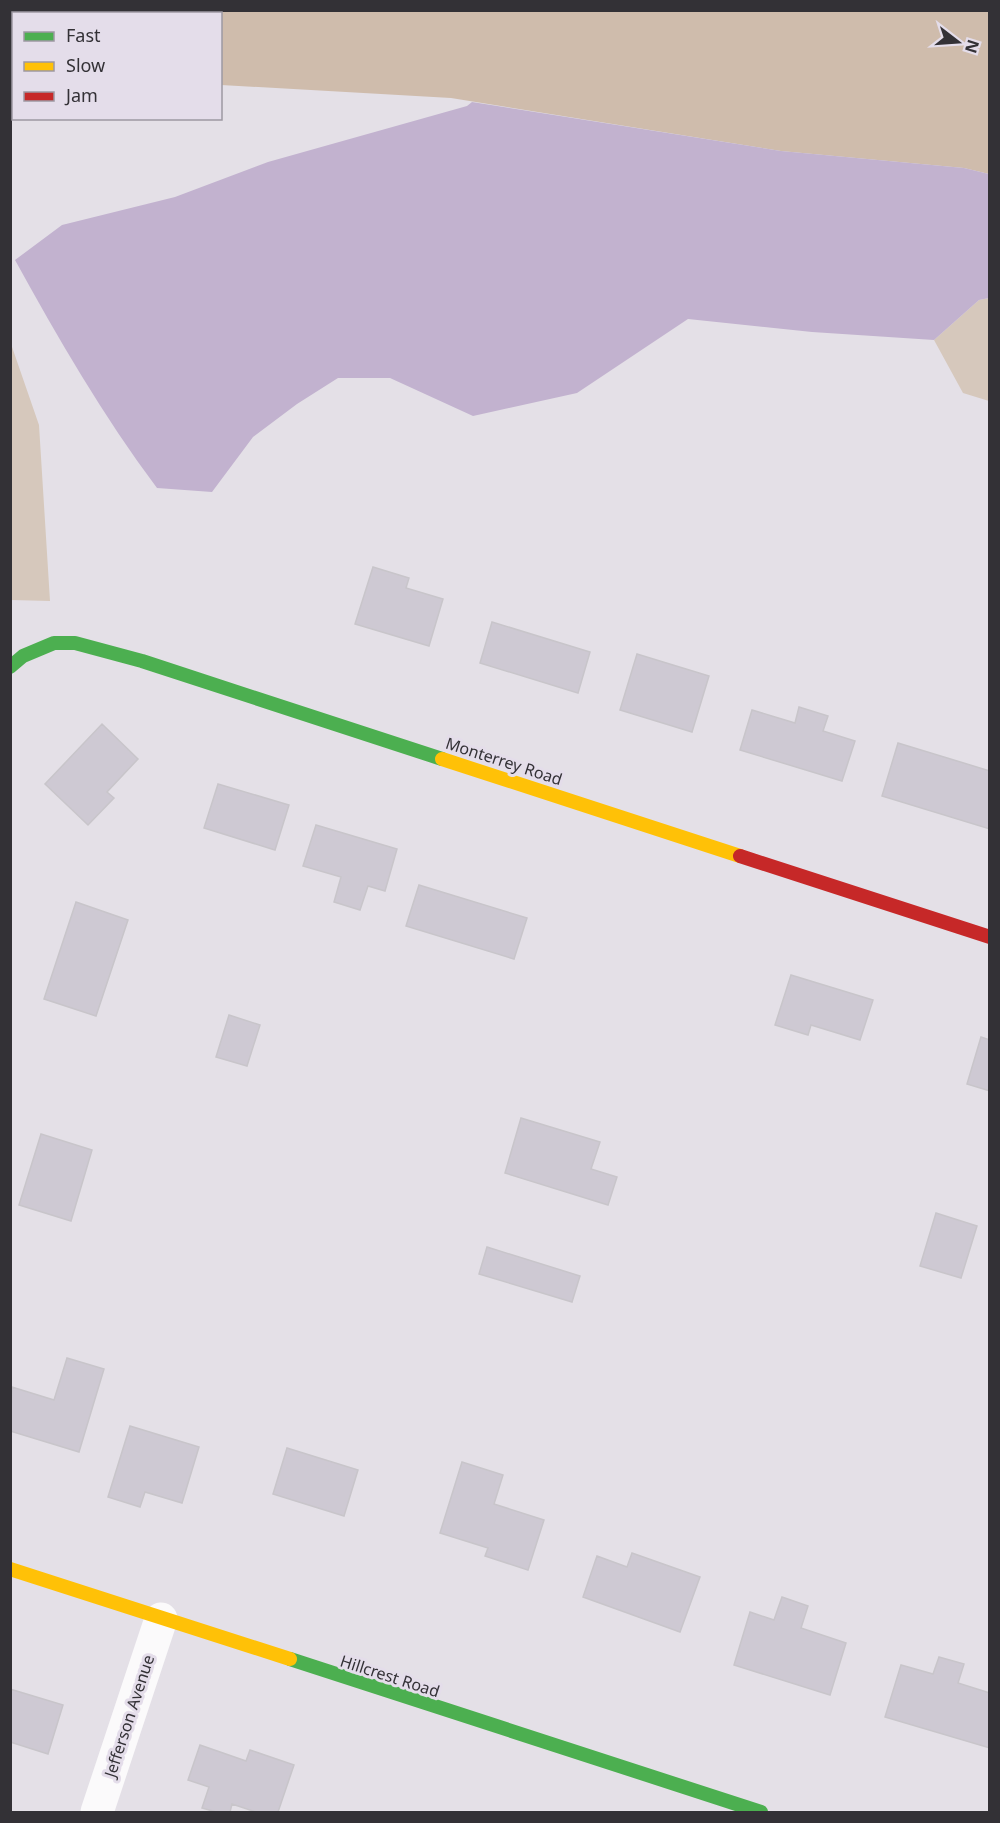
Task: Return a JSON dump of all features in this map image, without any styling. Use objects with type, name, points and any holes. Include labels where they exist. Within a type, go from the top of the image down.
[{"type":"street","name":"Monterrey Road","points":[[10,667],[23,656],[54,643],[75,643],[142,661],[990,937]]},
{"type":"street","name":"Hillcrest Road","points":[[10,1569],[760,1812]]},
{"type":"street","name":"Jefferson Avenue","points":[[97,1812],[161,1619]]},
{"type":"shaded area","points":[[11,10],[989,11],[989,174],[964,168],[781,151],[451,98],[222,85],[222,12],[12,12],[11,40]]},
{"type":"shaded area","points":[[472,102],[781,151],[964,168],[989,174],[989,298],[979,300],[934,340],[812,332],[688,319],[577,393],[473,416],[390,378],[338,378],[297,404],[253,437],[212,492],[157,488],[118,433],[82,376],[15,260],[62,225],[175,197],[268,162],[467,106]]},
{"type":"shaded area","points":[[989,298],[989,401],[963,393],[934,340],[979,300]]},
{"type":"shaded area","points":[[11,344],[39,425],[50,601],[11,600]]},
{"type":"building","points":[[373,567],[409,578],[406,588],[443,599],[429,646],[355,624]]},
{"type":"building","points":[[492,622],[590,652],[578,693],[480,663]]},
{"type":"building","points":[[637,654],[709,676],[692,732],[620,710]]},
{"type":"building","points":[[799,707],[828,716],[823,731],[855,741],[842,781],[740,750],[752,710],[795,723]]},
{"type":"building","points":[[102,724],[138,759],[107,792],[114,798],[88,825],[45,784]]},
{"type":"building","points":[[898,743],[990,771],[990,829],[882,796]]},
{"type":"building","points":[[218,784],[289,805],[275,850],[204,828]]},
{"type":"building","points":[[316,825],[397,849],[385,891],[368,886],[360,910],[334,902],[341,877],[303,866]]},
{"type":"building","points":[[419,885],[527,918],[514,959],[406,926]]},
{"type":"building","points":[[76,902],[128,920],[96,1016],[44,999]]},
{"type":"building","points":[[791,975],[873,1000],[860,1040],[811,1025],[808,1035],[775,1025]]},
{"type":"building","points":[[229,1015],[260,1025],[247,1066],[216,1057]]},
{"type":"building","points":[[981,1037],[990,1040],[990,1091],[967,1084]]},
{"type":"building","points":[[521,1118],[600,1142],[591,1169],[617,1177],[608,1205],[505,1173]]},
{"type":"building","points":[[41,1134],[92,1150],[71,1221],[19,1205]]},
{"type":"building","points":[[936,1213],[977,1226],[961,1278],[920,1266]]},
{"type":"building","points":[[487,1247],[580,1276],[572,1302],[479,1274]]},
{"type":"building","points":[[67,1358],[104,1369],[79,1452],[10,1431],[12,1387],[54,1400]]},
{"type":"building","points":[[130,1426],[199,1447],[182,1503],[145,1492],[140,1507],[108,1497]]},
{"type":"building","points":[[287,1448],[358,1470],[344,1516],[273,1494]]},
{"type":"building","points":[[462,1462],[503,1475],[494,1504],[544,1520],[528,1570],[485,1556],[488,1548],[440,1533]]},
{"type":"building","points":[[632,1553],[700,1577],[680,1632],[583,1597],[597,1556],[627,1567]]},
{"type":"building","points":[[782,1597],[808,1606],[801,1628],[846,1643],[830,1695],[734,1665],[750,1612],[774,1620]]},
{"type":"building","points":[[939,1657],[964,1664],[958,1683],[990,1693],[990,1748],[885,1717],[901,1665],[933,1674]]},
{"type":"building","points":[[10,1689],[63,1705],[48,1754],[10,1742]]},
{"type":"building","points":[[200,1745],[246,1761],[250,1750],[294,1765],[278,1812],[256,1812],[232,1804],[230,1812],[216,1812],[202,1808],[209,1787],[188,1780]]},
{"type":"traffic: fast","points":[[10,667],[23,656],[54,643],[75,643],[142,661],[442,759]]},
{"type":"traffic: fast","points":[[290,1659],[761,1812]]},
{"type":"traffic: slow","points":[[442,759],[740,856]]},
{"type":"traffic: slow","points":[[10,1569],[290,1659]]},
{"type":"traffic: jam","points":[[740,856],[990,937]]}]
